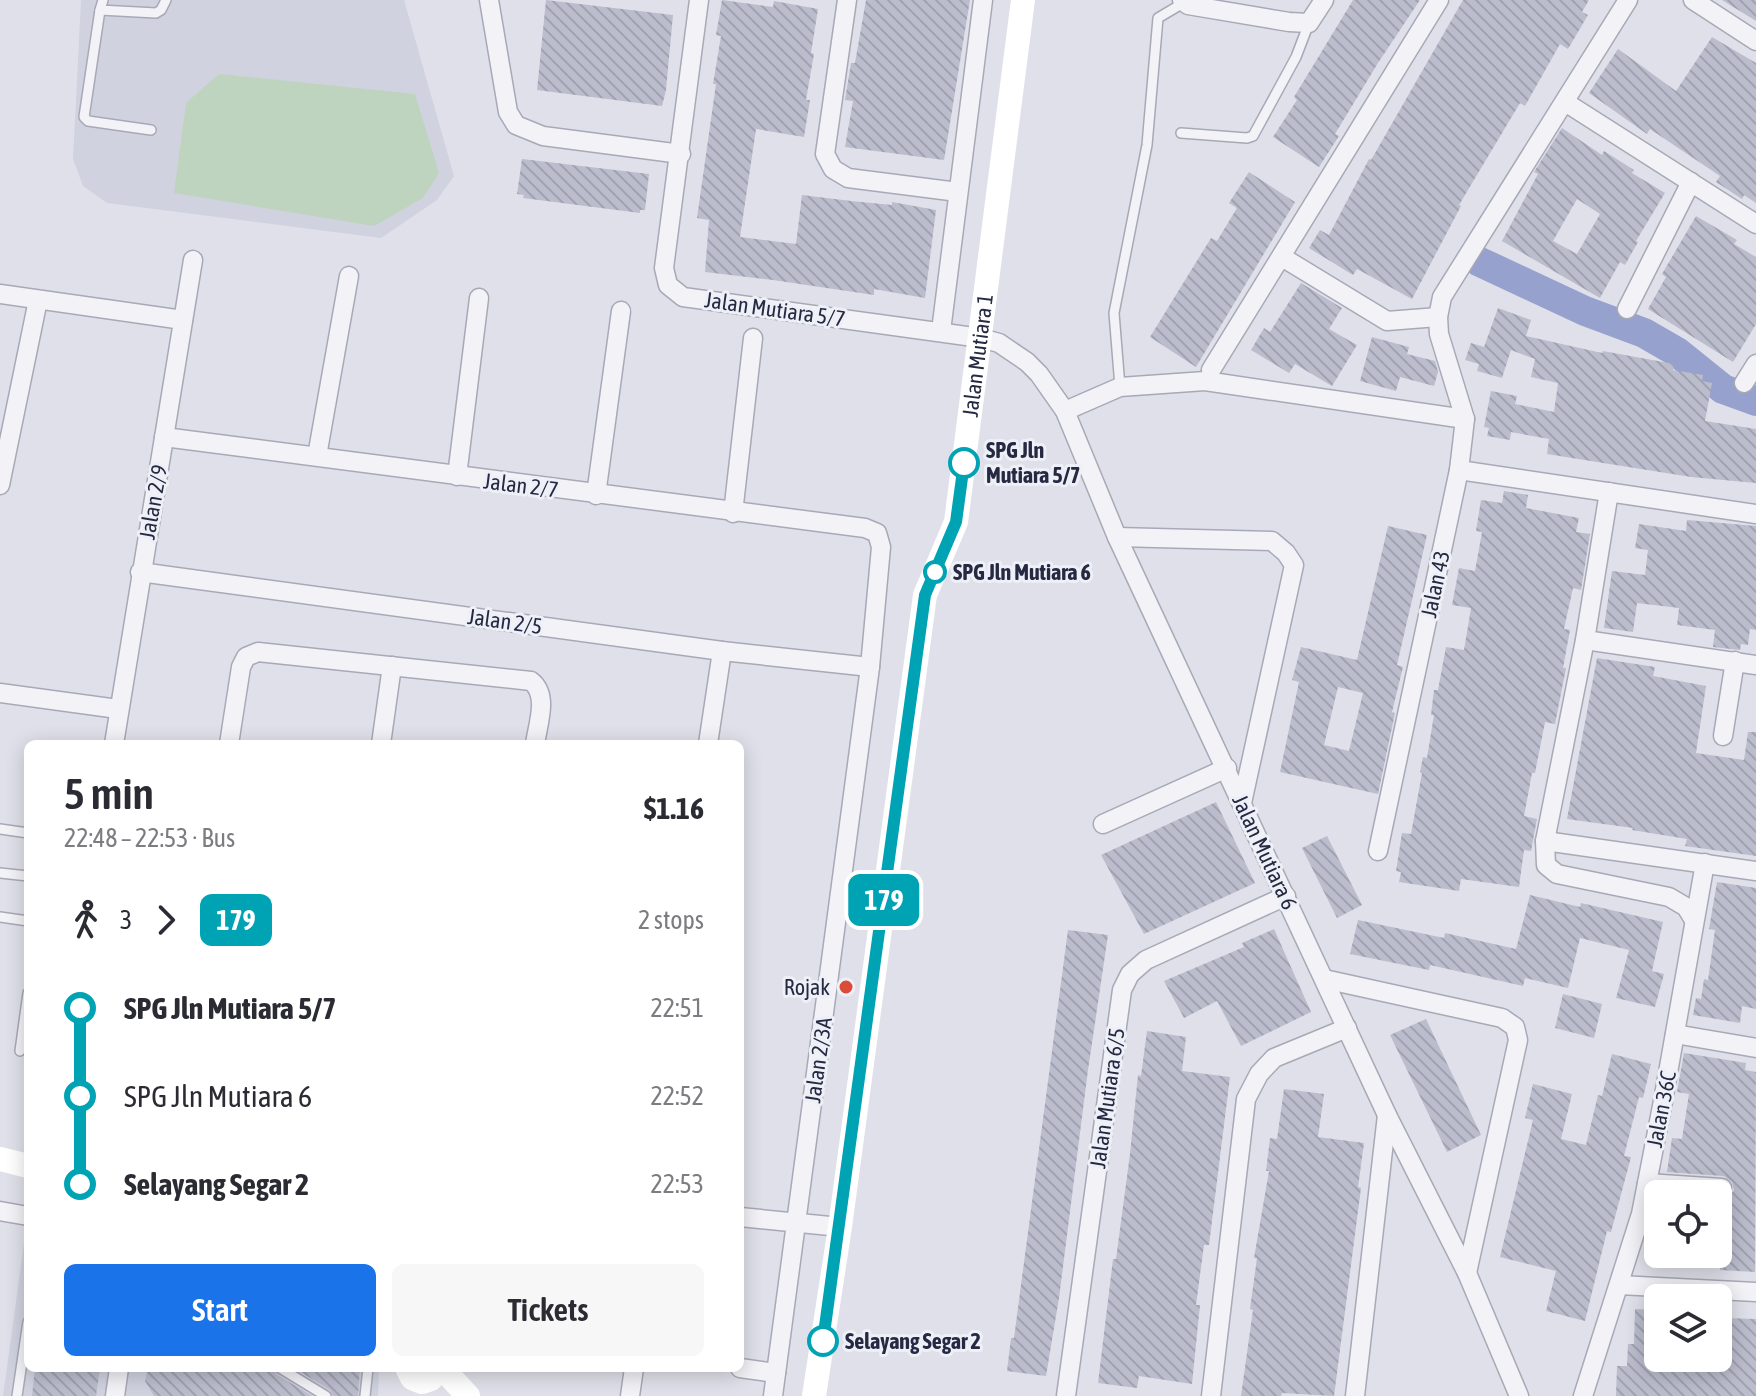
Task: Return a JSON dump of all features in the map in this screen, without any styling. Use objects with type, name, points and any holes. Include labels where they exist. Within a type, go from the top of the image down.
[{"type":"street","points":[[489,0],[509,117],[521,128],[543,136],[681,154]]},
{"type":"street","name":"Jalan Mutiara 5/7","points":[[699,0],[664,268],[666,281],[679,295],[981,338]]},
{"type":"street","points":[[847,0],[825,154],[833,169],[848,178],[958,192]]},
{"type":"street","points":[[941,331],[983,0]]},
{"type":"street","name":"Jalan Mutiara 1","points":[[814,1396],[840,1227],[925,595],[956,522],[1023,0]]},
{"type":"street","points":[[1185,3],[1309,23],[1324,0]]},
{"type":"street","points":[[1211,370],[1439,0]]},
{"type":"street","points":[[1282,257],[1387,321],[1438,317],[1442,297],[1628,0]]},
{"type":"street","points":[[1693,0],[1756,41]]},
{"type":"street","points":[[1565,102],[1756,224]]},
{"type":"street","points":[[1627,309],[1691,182]]},
{"type":"street","name":"Jalan 2/9","points":[[114,740],[193,260]]},
{"type":"street","points":[[317,456],[349,276]]},
{"type":"street","points":[[0,294],[183,320]]},
{"type":"street","points":[[457,476],[479,298]]},
{"type":"street","points":[[0,485],[38,300]]},
{"type":"street","points":[[596,495],[621,311]]},
{"type":"street","name":"Jalan 43","points":[[1378,851],[1459,470],[1465,419],[1439,334],[1438,317]]},
{"type":"street","points":[[733,513],[753,338]]},
{"type":"street","name":"Jalan Mutiara 6","points":[[981,338],[999,343],[1027,362],[1065,411],[1117,537],[1387,1115],[1467,1273],[1519,1396]]},
{"type":"street","points":[[1744,383],[1756,364]]},
{"type":"street","points":[[1065,411],[1120,387],[1205,381],[1465,419]]},
{"type":"street","name":"Jalan 2/7","points":[[164,437],[865,528],[877,533]]},
{"type":"street","points":[[1459,470],[1756,514]]},
{"type":"street","points":[[1609,492],[1585,640],[1545,841],[1546,865],[1557,874],[1669,897],[1686,907],[1694,920]]},
{"type":"street","name":"Jalan 2/3A","points":[[773,1396],[870,667],[881,547],[877,533]]},
{"type":"street","points":[[1117,537],[1272,541],[1294,565],[1242,803]]},
{"type":"street","name":"Jalan 2/5","points":[[140,572],[722,651],[870,667]]},
{"type":"street","points":[[1585,640],[1756,665]]},
{"type":"street","points":[[709,740],[722,651]]},
{"type":"street","points":[[230,740],[241,667],[246,657],[258,652],[531,681],[540,688],[542,697],[536,740]]},
{"type":"street","points":[[1723,736],[1735,661]]},
{"type":"street","points":[[382,740],[392,666]]},
{"type":"street","points":[[0,693],[118,709]]},
{"type":"street","points":[[1103,824],[1227,768]]},
{"type":"street","points":[[1545,841],[1756,871]]},
{"type":"street","name":"Jalan 36C","points":[[1648,1180],[1705,863]]},
{"type":"street","name":"Jalan Mutiara 6/5","points":[[1066,1396],[1122,990],[1130,974],[1146,960],[1286,896]]},
{"type":"street","points":[[1324,979],[1502,1018],[1515,1027],[1518,1040],[1467,1273]]},
{"type":"street","points":[[1211,1396],[1246,1099],[1259,1074],[1274,1058],[1347,1028]]},
{"type":"street","points":[[1675,1034],[1756,1048]]},
{"type":"street","points":[[1355,1396],[1387,1115]]},
{"type":"street","points":[[0,1159],[24,1165]]},
{"type":"street","name":"Jalan 36C","points":[[1583,1396],[1644,1198]]},
{"type":"street","points":[[1,1215],[24,1216]]},
{"type":"street","points":[[744,1218],[840,1227]]},
{"type":"street","points":[[1619,1285],[1756,1292]]},
{"type":"street","points":[[744,1369],[776,1373]]},
{"type":"street","points":[[115,1396],[118,1372]]},
{"type":"street","points":[[630,1396],[633,1372]]},
{"type":"street","points":[[421,1379],[460,1396]]},
{"type":"street","points":[[421,1379],[468,1396]]},
{"type":"lane","points":[[151,130],[88,121],[84,117],[101,5],[156,13],[166,0]]},
{"type":"lane","points":[[1120,387],[1114,313],[1147,145],[1158,18],[1185,3]]},
{"type":"lane","points":[[1181,133],[1253,136],[1296,57],[1309,23]]},
{"type":"lane","points":[[0,829],[24,832]]},
{"type":"lane","points":[[0,873],[24,876]]},
{"type":"lane","points":[[0,917],[24,920]]},
{"type":"lane","points":[[20,1051],[24,1022]]},
{"type":"lane","points":[[17,1396],[24,1349]]},
{"type":"lane","points":[[287,1372],[326,1396]]},
{"type":"lane","points":[[365,1396],[368,1372]]},
{"type":"shaded area","points":[[81,0],[404,0],[454,176],[437,200],[381,238],[107,203],[83,186],[73,159]]},
{"type":"shaded area","points":[[24,1243],[24,1372],[379,1372],[378,1396],[3,1396]]},
{"type":"green space","points":[[219,74],[415,94],[439,173],[423,198],[374,226],[174,193],[186,103]]},
{"type":"building","points":[[546,0],[673,15],[662,106],[537,90]]},
{"type":"building","points":[[722,0],[773,7],[774,1],[818,9],[804,137],[756,129],[740,237],[796,244],[802,195],[892,205],[892,202],[936,210],[925,298],[874,289],[874,295],[705,272],[709,220],[697,218],[716,84],[713,84],[721,36],[716,35]]},
{"type":"building","points":[[866,0],[970,0],[944,160],[845,147],[853,101],[845,100]]},
{"type":"building","points":[[1353,0],[1420,0],[1335,134],[1339,136],[1319,167],[1273,137]]},
{"type":"building","points":[[1463,0],[1589,0],[1582,12],[1588,15],[1568,49],[1560,44],[1525,106],[1520,103],[1459,205],[1412,299],[1357,269],[1353,275],[1309,248],[1320,230],[1329,235],[1369,159]]},
{"type":"building","points":[[1722,0],[1756,0],[1756,21]]},
{"type":"building","points":[[1712,37],[1756,63],[1756,203],[1744,195],[1742,199],[1716,182],[1720,176],[1650,129],[1647,134],[1589,93],[1618,49],[1676,91]]},
{"type":"building","points":[[1562,128],[1602,155],[1604,151],[1665,193],[1625,265],[1620,262],[1600,298],[1502,241],[1538,174],[1534,172]],"holes":[[[1577,199],[1600,214],[1577,254],[1553,241]]]},
{"type":"building","points":[[522,159],[649,174],[645,210],[640,210],[640,213],[523,198],[524,195],[517,194]]},
{"type":"building","points":[[1249,172],[1295,202],[1196,367],[1150,337],[1211,238],[1217,241],[1237,208],[1229,203]]},
{"type":"building","points":[[1696,216],[1737,240],[1734,244],[1756,257],[1756,324],[1733,362],[1648,309],[1666,277],[1662,274]]},
{"type":"building","points":[[1301,283],[1342,308],[1329,329],[1357,345],[1332,386],[1295,364],[1289,373],[1251,350],[1264,328],[1270,332]]},
{"type":"building","points":[[1498,308],[1531,320],[1526,336],[1602,353],[1674,364],[1673,370],[1703,375],[1702,381],[1712,383],[1705,421],[1756,429],[1756,483],[1691,477],[1547,454],[1549,439],[1511,432],[1510,440],[1487,436],[1489,428],[1484,427],[1491,391],[1517,396],[1515,404],[1554,412],[1558,383],[1531,377],[1535,359],[1511,350],[1502,378],[1477,371],[1479,364],[1465,360],[1471,343],[1484,347]]},
{"type":"building","points":[[1372,337],[1409,347],[1407,354],[1435,361],[1438,372],[1434,386],[1400,377],[1396,391],[1360,381]]},
{"type":"building","points":[[1504,491],[1528,495],[1526,508],[1579,518],[1576,532],[1590,534],[1581,590],[1573,588],[1564,629],[1570,630],[1555,724],[1545,722],[1535,773],[1532,773],[1524,816],[1537,819],[1531,851],[1524,850],[1519,887],[1461,879],[1459,891],[1399,882],[1401,872],[1396,871],[1402,833],[1411,834],[1420,772],[1423,757],[1427,758],[1434,715],[1431,715],[1434,690],[1438,690],[1446,647],[1464,650],[1471,608],[1452,605],[1459,568],[1475,571],[1482,532],[1476,531],[1481,500],[1502,503]]},
{"type":"building","points":[[1687,520],[1756,526],[1756,630],[1750,629],[1748,645],[1741,644],[1740,650],[1713,647],[1715,630],[1677,625],[1679,608],[1637,603],[1633,632],[1604,628],[1612,571],[1645,575],[1648,550],[1635,548],[1639,524],[1686,531]]},
{"type":"building","points":[[1388,526],[1427,535],[1397,665],[1403,667],[1378,794],[1280,772],[1299,682],[1292,680],[1301,647],[1357,660]],"holes":[[[1338,687],[1363,693],[1349,751],[1324,745]]]},
{"type":"building","points":[[1597,658],[1655,667],[1653,676],[1706,686],[1696,753],[1744,760],[1748,732],[1756,732],[1756,856],[1685,846],[1687,839],[1633,828],[1567,819]]},
{"type":"building","points":[[1216,802],[1255,883],[1144,934],[1101,855]]},
{"type":"building","points":[[1327,836],[1362,905],[1337,918],[1302,848]]},
{"type":"building","points":[[1717,882],[1756,888],[1756,1009],[1742,1006],[1740,1023],[1693,1015],[1696,998],[1701,999],[1704,979],[1708,980],[1715,930],[1709,929]]},
{"type":"building","points":[[1530,895],[1663,922],[1652,971],[1664,974],[1655,1007],[1616,998],[1629,950],[1580,938],[1568,988],[1525,978],[1523,986],[1430,965],[1429,970],[1350,954],[1358,920],[1444,938],[1445,933],[1516,949]]},
{"type":"building","points":[[1274,929],[1311,1012],[1241,1046],[1217,1001],[1184,1018],[1164,981],[1244,947],[1242,943]]},
{"type":"building","points":[[1068,930],[1108,935],[1046,1376],[1007,1371],[1011,1338],[1014,1338]]},
{"type":"building","points":[[1563,994],[1602,1004],[1594,1038],[1555,1028]]},
{"type":"building","points":[[1426,1019],[1481,1135],[1447,1152],[1390,1035]]},
{"type":"building","points":[[1147,1031],[1186,1037],[1182,1071],[1230,1077],[1209,1245],[1204,1245],[1196,1305],[1200,1305],[1192,1384],[1139,1376],[1137,1388],[1098,1383],[1138,1075],[1141,1076]]},
{"type":"building","points":[[1684,1053],[1746,1063],[1745,1070],[1756,1072],[1755,1272],[1720,1270],[1732,1268],[1732,1180],[1724,1176],[1667,1172],[1672,1138],[1682,1139],[1689,1094],[1677,1092]]},
{"type":"building","points":[[1612,1054],[1651,1064],[1624,1156],[1631,1157],[1611,1232],[1607,1231],[1585,1321],[1546,1311],[1556,1271],[1500,1257],[1533,1120],[1525,1118],[1533,1084],[1572,1094],[1561,1139],[1586,1145]]},
{"type":"building","points":[[1284,1089],[1324,1094],[1318,1137],[1364,1143],[1334,1396],[1282,1393],[1281,1396],[1241,1396],[1253,1310],[1250,1309],[1257,1258],[1254,1258],[1269,1171],[1266,1171],[1270,1138],[1277,1139]]},
{"type":"building","points":[[1635,1309],[1644,1309],[1644,1372],[1732,1372],[1732,1318],[1756,1319],[1756,1396],[1616,1396],[1617,1366],[1627,1366],[1628,1344],[1634,1344]]},
{"type":"building","points":[[35,1372],[99,1372],[96,1396],[32,1396]]},
{"type":"building","points":[[147,1372],[275,1372],[312,1396],[154,1396],[145,1381]]},
{"type":"building","points":[[301,1372],[360,1372],[358,1396],[333,1396],[330,1390]]},
{"type":"waterway","points":[[1480,262],[1585,311],[1644,333],[1677,352],[1723,389],[1756,401]]},
{"type":"bus line","name":"179","points":[[823,1341],[925,595],[956,522],[964,463]]},
{"type":"place","name":"SPG Jln Mutiara 5/7","points":[[964,463]]},
{"type":"place","name":"SPG Jln Mutiara 6","points":[[935,572]]},
{"type":"place","name":"Rojak","points":[[846,987]]},
{"type":"place","name":"Selayang Segar 2","points":[[823,1341]]}]
